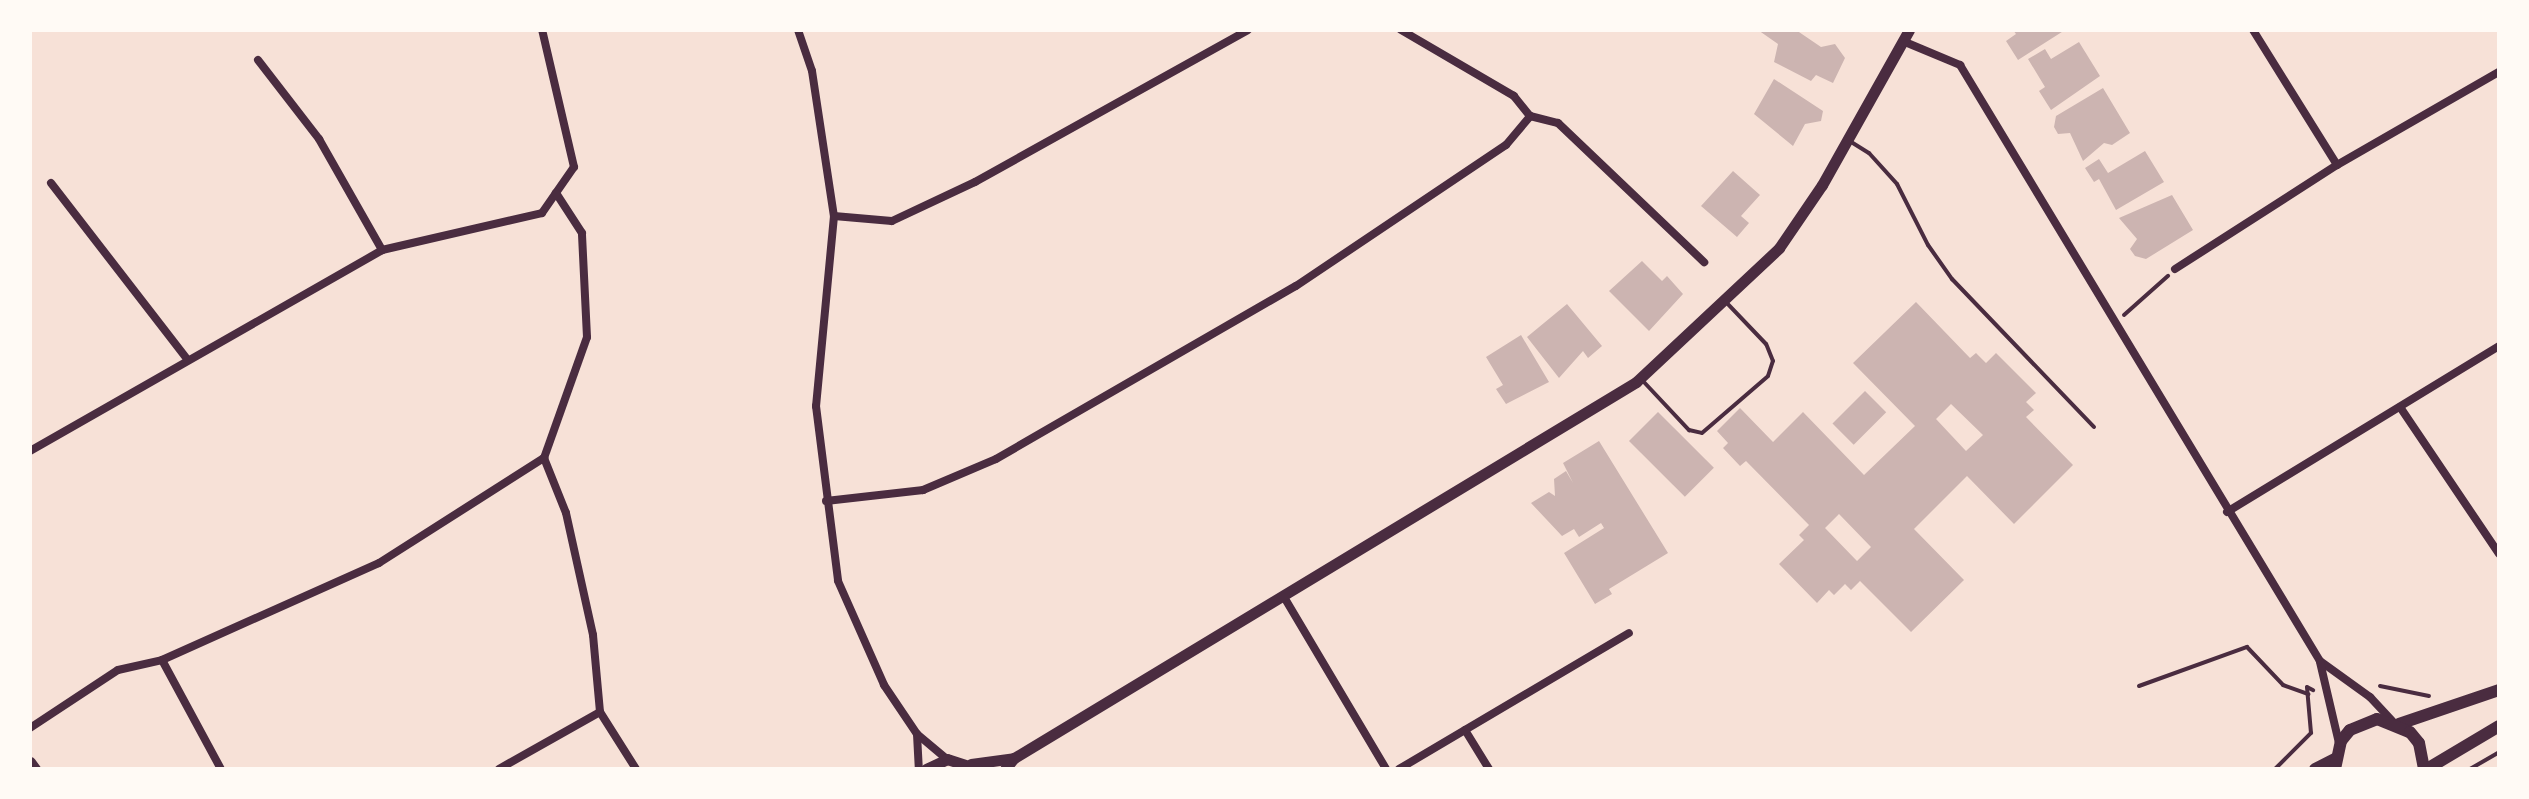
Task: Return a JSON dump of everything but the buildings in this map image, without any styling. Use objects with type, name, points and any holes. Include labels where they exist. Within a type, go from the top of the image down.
[{"type":"main road","points":[[2315,769],[2335,764],[2339,743],[2363,722],[2395,722],[2482,700],[2499,690]]},
{"type":"main road","points":[[2395,722],[2419,743],[2425,769],[2499,726]]},
{"type":"street","points":[[30,451],[382,250],[542,213],[574,167],[542,30]]},
{"type":"street","points":[[798,30],[812,71],[834,216],[816,406],[838,581],[884,685],[917,734],[947,759],[974,767],[1014,758],[1284,597],[1640,378],[1779,248],[1848,140],[1907,36],[1960,65],[2227,512],[2320,661],[2339,743]]},
{"type":"street","points":[[834,216],[892,221],[975,182],[1248,30]]},
{"type":"street","points":[[1401,30],[1514,96],[1530,116],[1558,123],[1704,262]]},
{"type":"street","points":[[2253,30],[2337,165]]},
{"type":"street","points":[[258,60],[319,139],[382,250]]},
{"type":"street","points":[[2175,269],[2337,165],[2499,72]]},
{"type":"street","points":[[826,501],[923,490],[996,459],[1296,286],[1506,145],[1530,116]]},
{"type":"street","points":[[51,183],[187,359]]},
{"type":"street","points":[[30,728],[118,670],[162,660],[379,563],[544,458],[587,337],[582,233],[556,193]]},
{"type":"street","points":[[2227,512],[2499,346]]},
{"type":"street","points":[[2400,407],[2499,554]]},
{"type":"street","points":[[544,458],[573,543],[593,635],[600,712],[636,769]]},
{"type":"street","points":[[1284,597],[1386,769]]},
{"type":"street","points":[[1399,769],[1629,633]]},
{"type":"street","points":[[162,660],[221,769]]},
{"type":"street","points":[[2320,661],[2370,697],[2395,722]]},
{"type":"street","points":[[499,769],[600,712]]},
{"type":"street","points":[[1465,730],[1489,769]]},
{"type":"street","points":[[917,734],[919,769]]},
{"type":"street","points":[[1005,769],[1014,758]]},
{"type":"street","points":[[926,769],[947,759]]},
{"type":"street","points":[[30,762],[35,769]]},
{"type":"lane","points":[[1848,140],[1869,153],[1897,184],[1928,245],[1952,279],[2094,427]]},
{"type":"lane","points":[[1640,378],[1689,430],[1702,433],[1768,376],[1773,361],[1766,344],[1725,301]]},
{"type":"path","points":[[2114,321],[2175,269]]},
{"type":"path","points":[[2139,686],[2247,647],[2283,685],[2308,694]]},
{"type":"path","points":[[2470,769],[2499,752]]}]
